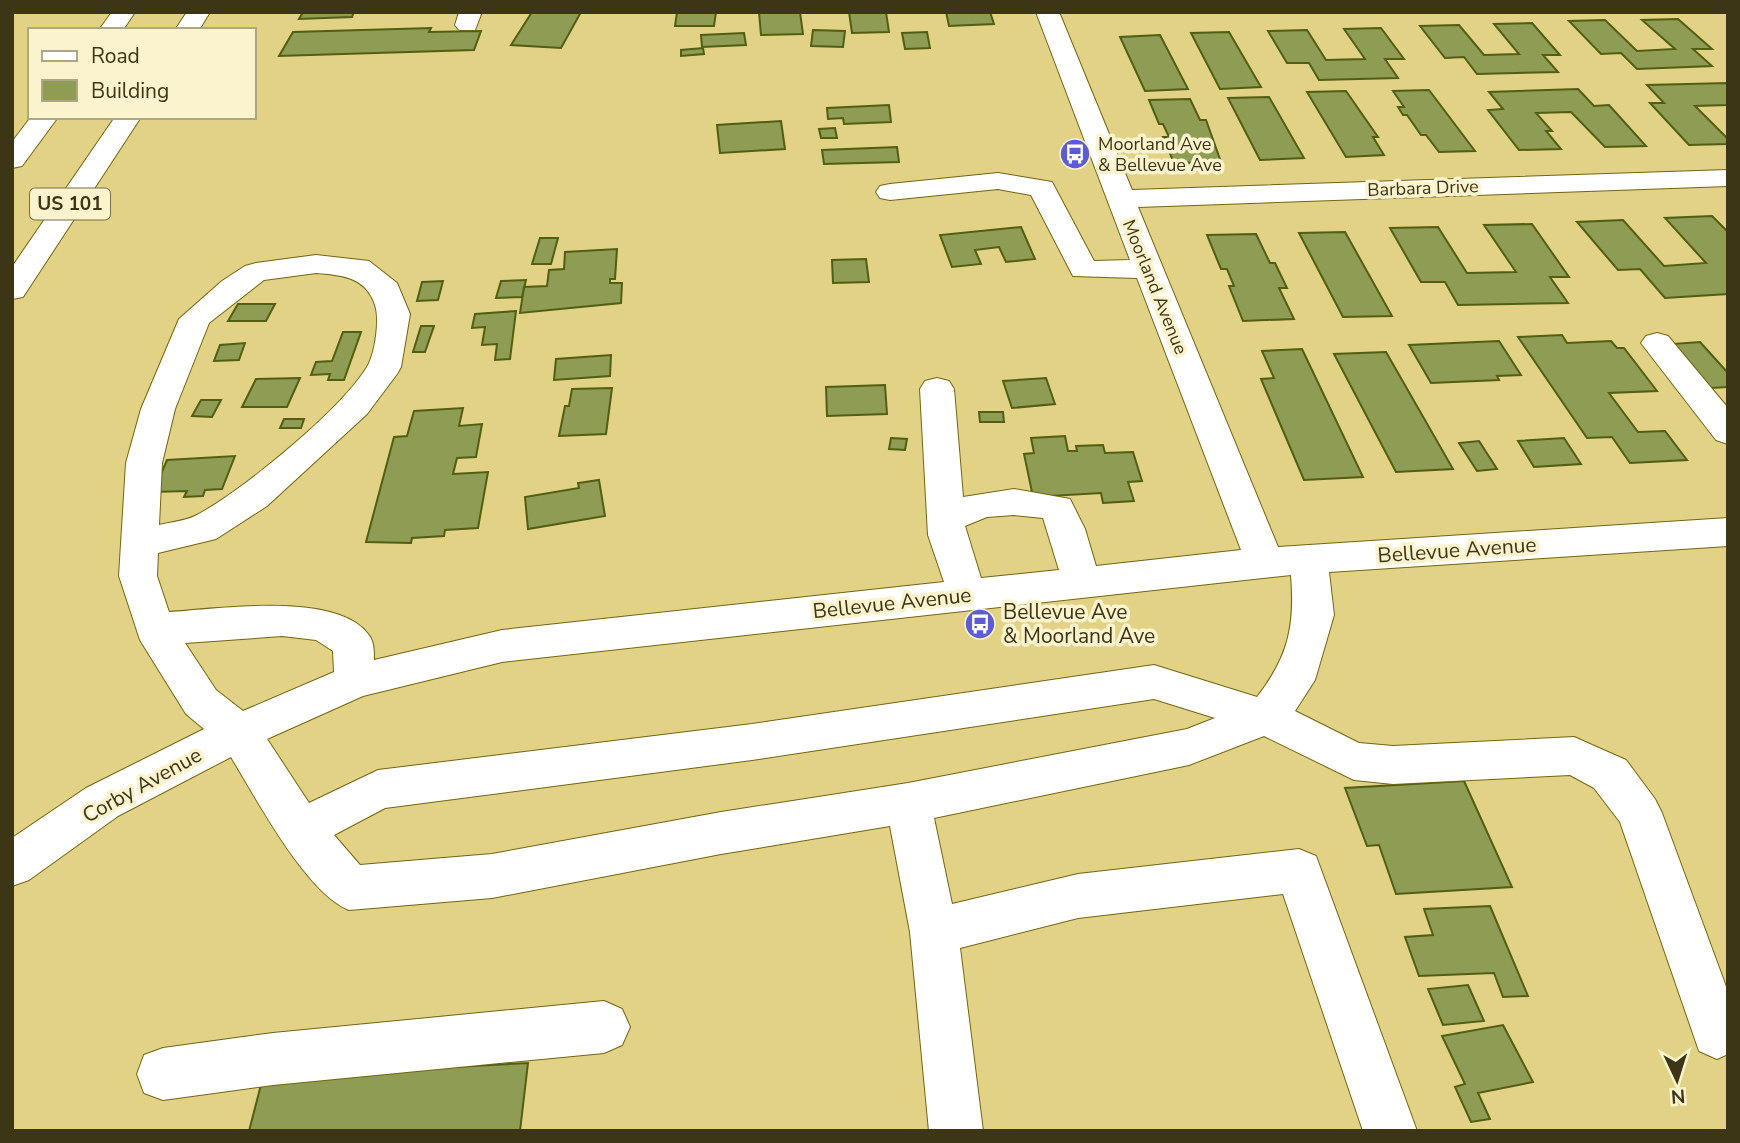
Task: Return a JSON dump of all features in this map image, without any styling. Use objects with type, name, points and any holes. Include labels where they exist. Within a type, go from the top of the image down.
[{"type":"main road","points":[[112,28],[124,12]]},
{"type":"main road","points":[[188,28],[198,12]]},
{"type":"main road","name":"Moorland Avenue","points":[[1046,12],[1265,562]]},
{"type":"main road","points":[[12,160],[43,119]]},
{"type":"main road","name":"US 101","points":[[12,290],[127,119]]},
{"type":"main road","name":"Barbara Drive","points":[[1119,199],[1728,178]]},
{"type":"main road","points":[[890,192],[998,181],[1042,188],[1084,270],[1147,269]]},
{"type":"main road","points":[[140,543],[204,529],[254,497],[355,406],[385,367],[394,314],[386,290],[358,267],[316,264],[256,272],[195,318],[158,409],[144,463],[138,576],[154,629],[201,702],[239,732],[300,830],[349,888],[492,876],[721,833],[908,803],[1189,747],[1266,717],[1293,680],[1314,615],[1309,560]]},
{"type":"main road","points":[[1657,343],[1728,432]]},
{"type":"main road","points":[[937,389],[947,535],[967,594]]},
{"type":"main road","points":[[946,519],[969,506],[1018,501],[1057,508],[1082,583]]},
{"type":"main road","name":"Bellevue Avenue","points":[[239,732],[355,681],[502,646],[1265,562],[1728,532]]},
{"type":"main road","points":[[154,629],[282,620],[325,626],[353,643],[355,681]]},
{"type":"main road","points":[[300,830],[378,789],[752,742],[1154,682],[1266,717],[1354,761],[1393,765],[1574,757],[1610,774],[1639,813],[1717,1033]]},
{"type":"main road","name":"Corby Avenue","points":[[12,865],[102,802],[239,732]]},
{"type":"main road","points":[[908,803],[934,932],[956,1131]]},
{"type":"main road","points":[[934,932],[1078,896],[1299,871],[1390,1131]]},
{"type":"main road","points":[[163,1074],[273,1059],[604,1027]]},
{"type":"building","points":[[303,12],[354,12],[352,17],[299,19]]},
{"type":"building","points":[[532,12],[581,12],[561,48],[511,45]]},
{"type":"building","points":[[677,12],[716,12],[714,26],[675,26]]},
{"type":"building","points":[[759,12],[800,12],[803,34],[761,35]]},
{"type":"building","points":[[849,12],[886,12],[889,32],[852,33]]},
{"type":"building","points":[[946,12],[990,12],[994,24],[949,26]]},
{"type":"building","points":[[1678,19],[1712,49],[1693,49],[1712,66],[1637,69],[1621,53],[1601,54],[1569,21],[1605,20],[1637,51],[1675,49],[1642,20]]},
{"type":"building","points":[[1532,23],[1560,55],[1543,55],[1558,72],[1477,74],[1464,57],[1445,58],[1420,26],[1459,25],[1484,55],[1519,54],[1494,24]]},
{"type":"building","points":[[431,28],[429,32],[481,31],[474,50],[279,56],[293,32]]},
{"type":"building","points":[[1381,28],[1404,59],[1385,59],[1398,78],[1319,80],[1309,63],[1287,63],[1268,31],[1307,30],[1326,60],[1365,59],[1344,29]]},
{"type":"building","points":[[813,30],[845,31],[843,47],[811,46]]},
{"type":"building","points":[[927,32],[930,48],[905,49],[902,33]]},
{"type":"building","points":[[1229,32],[1261,87],[1220,89],[1191,33]]},
{"type":"building","points":[[744,33],[746,45],[702,47],[701,35]]},
{"type":"building","points":[[1160,35],[1188,89],[1145,91],[1120,37]]},
{"type":"building","points":[[703,48],[704,54],[681,56],[681,50]]},
{"type":"building","points":[[1728,83],[1728,105],[1695,106],[1728,139],[1728,144],[1689,145],[1650,103],[1664,103],[1647,85]]},
{"type":"building","points":[[1578,89],[1594,106],[1609,105],[1646,146],[1605,147],[1571,112],[1536,113],[1552,131],[1546,131],[1561,149],[1519,150],[1488,110],[1503,109],[1489,92]]},
{"type":"building","points":[[1429,90],[1475,151],[1439,152],[1426,135],[1421,135],[1407,115],[1403,115],[1398,107],[1404,107],[1393,91]]},
{"type":"building","points":[[1346,91],[1378,137],[1373,137],[1384,155],[1346,157],[1307,92]]},
{"type":"building","points":[[1269,97],[1304,158],[1260,160],[1228,98]]},
{"type":"building","points":[[1190,99],[1200,120],[1206,120],[1221,162],[1174,163],[1163,137],[1169,137],[1163,124],[1159,124],[1149,100]]},
{"type":"building","points":[[889,105],[891,122],[844,124],[843,118],[828,119],[827,108]]},
{"type":"building","points":[[781,121],[785,149],[720,153],[717,125]]},
{"type":"building","points":[[835,128],[837,138],[821,138],[819,129]]},
{"type":"building","points":[[897,147],[899,162],[824,164],[822,150]]},
{"type":"building","points":[[1712,216],[1728,232],[1728,294],[1665,298],[1640,269],[1618,270],[1577,222],[1623,220],[1664,266],[1706,263],[1665,218]]},
{"type":"building","points":[[1532,224],[1569,277],[1550,277],[1568,303],[1458,305],[1445,282],[1421,282],[1390,228],[1438,227],[1467,273],[1516,272],[1484,225]]},
{"type":"building","points":[[1021,227],[1035,259],[1006,262],[999,247],[975,250],[981,264],[952,267],[940,235]]},
{"type":"building","points":[[1345,232],[1392,316],[1343,317],[1299,233]]},
{"type":"building","points":[[1256,234],[1270,263],[1275,263],[1287,288],[1279,288],[1294,319],[1243,321],[1229,286],[1234,286],[1227,269],[1221,269],[1207,235]]},
{"type":"building","points":[[540,238],[558,238],[551,264],[532,264]]},
{"type":"building","points":[[617,249],[615,279],[610,279],[610,283],[622,283],[621,303],[520,313],[524,287],[547,286],[549,270],[564,269],[565,252]]},
{"type":"building","points":[[866,259],[869,282],[833,283],[832,260]]},
{"type":"building","points":[[526,280],[522,297],[496,298],[501,281]]},
{"type":"building","points":[[443,281],[438,300],[417,301],[422,282]]},
{"type":"building","points":[[238,304],[275,304],[266,321],[228,321]]},
{"type":"building","points":[[516,311],[510,359],[495,360],[497,344],[482,345],[485,327],[472,328],[475,314]]},
{"type":"building","points":[[421,326],[434,326],[425,352],[413,352]]},
{"type":"building","points":[[343,332],[361,332],[344,380],[328,380],[330,374],[311,375],[316,362],[332,361]]},
{"type":"building","points":[[1562,335],[1567,343],[1611,341],[1617,348],[1624,348],[1657,391],[1609,393],[1638,432],[1665,431],[1687,460],[1630,463],[1612,437],[1587,438],[1518,337]]},
{"type":"building","points":[[1499,341],[1521,375],[1497,376],[1499,380],[1431,383],[1409,345]]},
{"type":"building","points":[[1700,342],[1728,373],[1728,387],[1710,388],[1672,344]]},
{"type":"building","points":[[245,343],[239,360],[214,361],[220,345]]},
{"type":"building","points":[[1302,349],[1363,477],[1304,480],[1261,379],[1274,378],[1262,351]]},
{"type":"building","points":[[1386,352],[1453,469],[1396,472],[1334,354]]},
{"type":"building","points":[[611,355],[610,376],[554,380],[556,359]]},
{"type":"building","points":[[300,378],[287,407],[242,407],[256,379]]},
{"type":"building","points":[[1046,378],[1055,404],[1012,408],[1003,381]]},
{"type":"building","points":[[885,385],[887,414],[827,416],[826,387]]},
{"type":"building","points":[[612,388],[606,434],[559,436],[565,406],[569,406],[572,389]]},
{"type":"building","points":[[201,400],[221,400],[212,417],[192,416]]},
{"type":"building","points":[[463,408],[459,426],[482,424],[476,457],[457,458],[453,474],[488,472],[478,528],[445,530],[444,536],[412,538],[411,543],[366,542],[394,437],[407,436],[414,411]]},
{"type":"building","points":[[979,412],[1003,412],[1004,422],[980,422]]},
{"type":"building","points":[[284,419],[304,419],[301,428],[280,428]]},
{"type":"building","points":[[1065,436],[1068,451],[1077,451],[1076,446],[1103,445],[1105,453],[1133,452],[1142,481],[1128,482],[1134,501],[1103,503],[1101,493],[1033,497],[1024,454],[1034,453],[1031,438]]},
{"type":"building","points":[[891,438],[907,439],[905,450],[889,449]]},
{"type":"building","points":[[1564,438],[1581,464],[1534,467],[1518,441]]},
{"type":"building","points":[[1479,441],[1497,469],[1477,471],[1459,443]]},
{"type":"building","points":[[235,456],[222,489],[205,490],[203,496],[184,497],[187,491],[153,492],[167,460]]},
{"type":"building","points":[[599,480],[605,516],[528,529],[525,497],[579,488],[578,483]]},
{"type":"building","points":[[1464,781],[1512,887],[1396,894],[1379,845],[1367,846],[1345,788]]},
{"type":"building","points":[[1490,906],[1528,996],[1503,997],[1494,973],[1419,976],[1405,937],[1433,935],[1424,909]]},
{"type":"building","points":[[1468,985],[1484,1021],[1443,1025],[1428,989]]},
{"type":"building","points":[[1503,1025],[1533,1082],[1478,1093],[1490,1119],[1471,1122],[1455,1087],[1465,1084],[1442,1036]]},
{"type":"building","points":[[528,1063],[520,1131],[249,1131],[263,1077]]},
{"type":"place","name":"Moorland Ave & Bellevue Ave","points":[[1075,154]]},
{"type":"place","name":"Bellevue Ave & Moorland Ave","points":[[980,624]]}]
